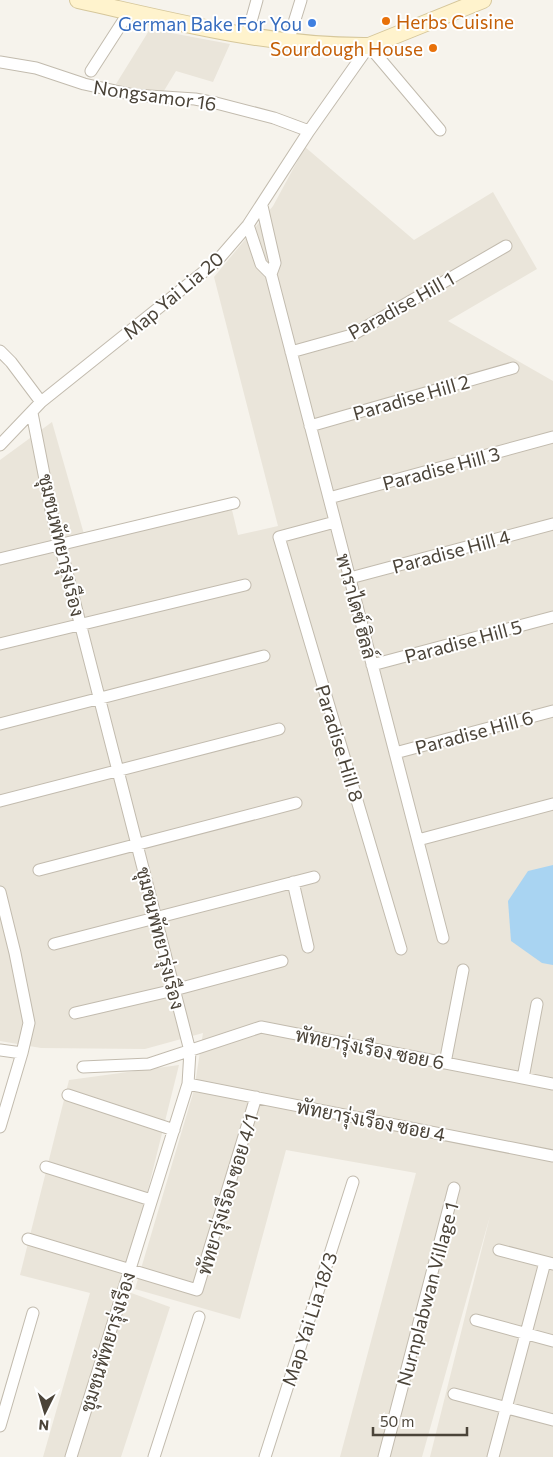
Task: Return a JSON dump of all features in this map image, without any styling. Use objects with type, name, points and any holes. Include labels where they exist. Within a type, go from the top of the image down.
[{"type":"street","points":[[78,0],[247,36],[288,42],[369,46],[478,0],[483,0]]},
{"type":"street","points":[[247,36],[257,0]]},
{"type":"street","points":[[288,42],[301,0]]},
{"type":"street","points":[[91,71],[130,12]]},
{"type":"street","points":[[369,46],[440,130]]},
{"type":"street","name":"Map Yai Lia 20","points":[[0,444],[41,402],[212,265],[248,225],[262,206],[309,131],[369,46]]},
{"type":"street","name":"Nongsamor 16","points":[[0,62],[36,68],[84,84],[134,95],[195,99],[216,103],[274,118],[309,131]]},
{"type":"street","name":"พาราไดซ์ ฮิลล์","points":[[262,206],[275,263],[271,274]]},
{"type":"street","name":"พาราไดซ์ ฮิลล์","points":[[248,225],[261,264],[271,274],[443,938]]},
{"type":"street","name":"Paradise Hill 1","points":[[291,352],[352,335],[506,246]]},
{"type":"street","points":[[0,351],[11,362],[41,402]]},
{"type":"street","name":"Paradise Hill 2","points":[[310,426],[513,368]]},
{"type":"street","name":"ชุมชนพัทยารุ่งเรือง","points":[[32,413],[60,544],[190,1052],[188,1084],[71,1457]]},
{"type":"street","name":"Paradise Hill 3","points":[[329,498],[553,437]]},
{"type":"street","points":[[0,559],[234,504]]},
{"type":"street","points":[[335,522],[279,537],[401,949]]},
{"type":"street","name":"Paradise Hill 4","points":[[350,578],[553,524]]},
{"type":"street","points":[[0,644],[245,584]]},
{"type":"street","name":"Paradise Hill 5","points":[[372,665],[553,617]]},
{"type":"street","points":[[0,724],[264,656]]},
{"type":"street","name":"Paradise Hill 6","points":[[396,753],[553,711]]},
{"type":"street","points":[[0,801],[279,730]]},
{"type":"street","points":[[39,870],[296,803]]},
{"type":"street","points":[[418,840],[553,804]]},
{"type":"street","points":[[54,944],[314,876]]},
{"type":"street","points":[[293,882],[308,947]]},
{"type":"street","points":[[0,892],[29,1023],[22,1054],[0,1127]]},
{"type":"street","points":[[76,1013],[174,990],[282,961]]},
{"type":"street","points":[[445,1063],[462,970]]},
{"type":"street","points":[[523,1078],[537,1004]]},
{"type":"street","name":"พัทยารุ่งเรือง ซอย 6","points":[[83,1067],[149,1064],[261,1027],[553,1084]]},
{"type":"street","points":[[0,1050],[22,1054]]},
{"type":"street","name":"พัทยารุ่งเรือง ซอย 4","points":[[188,1084],[553,1156]]},
{"type":"street","points":[[68,1095],[174,1130]]},
{"type":"street","name":"พัทยารุ่งเรือง ซอย 4/1","points":[[130,1269],[197,1290],[256,1097]]},
{"type":"street","points":[[46,1167],[151,1200]]},
{"type":"street","name":"Map Yai Lia 18/3","points":[[265,1457],[354,1182]]},
{"type":"street","name":"Nurnplabwan Village 1","points":[[384,1457],[454,1188]]},
{"type":"street","points":[[28,1239],[130,1269]]},
{"type":"street","points":[[493,1457],[526,1334],[549,1263],[499,1250]]},
{"type":"street","points":[[0,1426],[33,1314]]},
{"type":"street","points":[[154,1457],[199,1317]]},
{"type":"street","points":[[476,1320],[553,1341]]},
{"type":"street","points":[[454,1394],[553,1420]]},
{"type":"shaded area","points":[[150,29],[230,44],[213,82],[176,71],[159,99],[116,84]]},
{"type":"shaded area","points":[[305,147],[414,240],[493,192],[537,269],[448,321],[553,381],[553,1457],[430,1457],[490,1216],[422,1457],[340,1457],[416,1173],[286,1150],[240,1319],[135,1289],[194,1090],[203,1033],[145,1049],[41,1048],[0,1041],[0,460],[52,422],[86,541],[232,510],[238,535],[278,526],[214,277],[273,206]]},
{"type":"shaded area","points":[[179,1065],[123,1290],[170,1307],[121,1457],[43,1457],[90,1293],[20,1275],[69,1080]]},
{"type":"water","points":[[553,865],[553,965],[542,963],[511,941],[508,901],[528,871]]},
{"type":"place","name":"Herbs Cuisine","points":[[386,21]]},
{"type":"place","name":"German Bake For You","points":[[312,23]]},
{"type":"place","name":"Sourdough House","points":[[433,48]]}]
